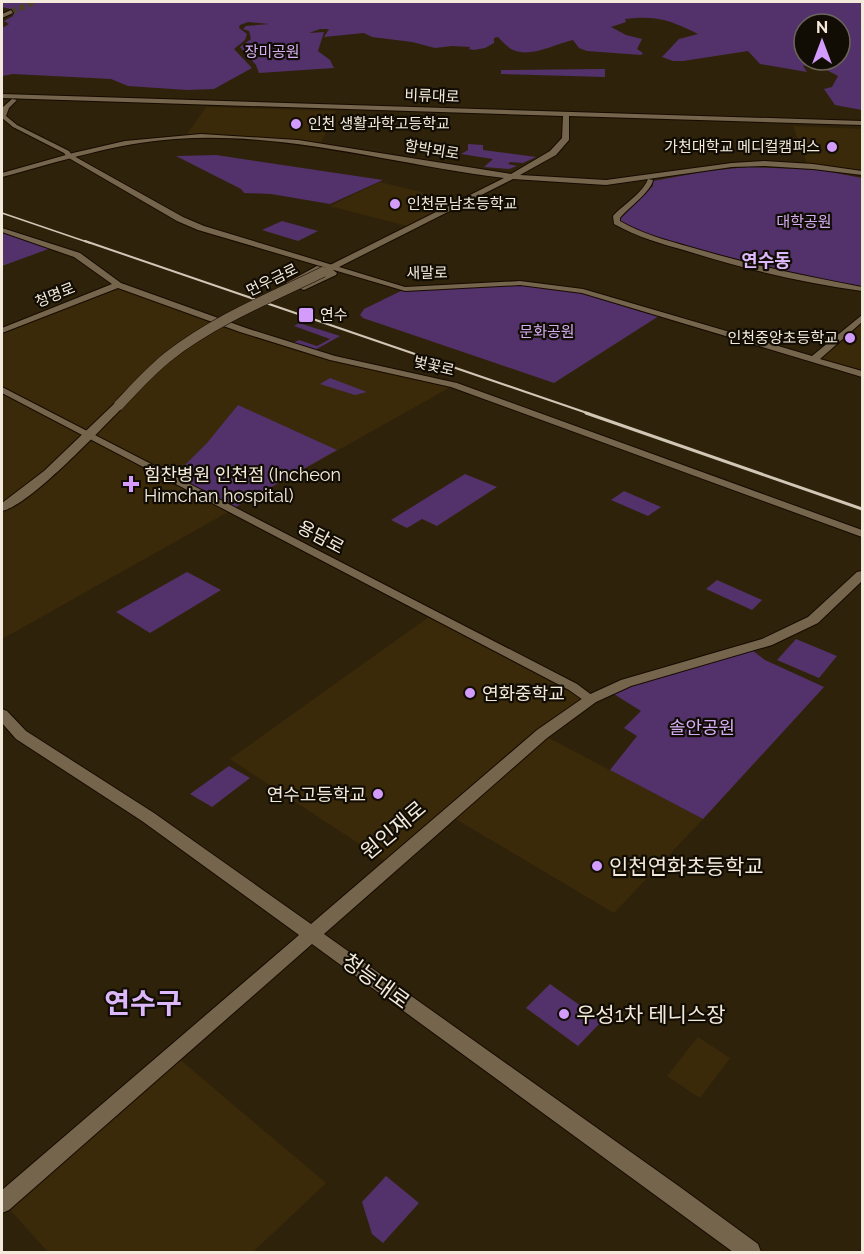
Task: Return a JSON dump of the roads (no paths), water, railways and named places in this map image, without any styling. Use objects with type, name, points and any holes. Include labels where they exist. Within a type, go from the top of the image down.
[{"type":"main road","points":[[2,16],[11,12]]},
{"type":"main road","name":"비류대로","points":[[5,98],[862,124]]},
{"type":"main road","name":"먼우금로","points":[[4,507],[23,495],[55,468],[155,368],[191,340],[219,323],[514,176],[561,147],[567,136],[566,115]]},
{"type":"main road","name":"함박뫼로","points":[[2,175],[69,156],[149,139],[233,136],[514,176],[588,183],[650,180],[716,167],[752,164],[794,164],[862,173]]},
{"type":"main road","points":[[290,282],[320,268],[333,267],[334,272],[304,287]]},
{"type":"main road","name":"원인재로","points":[[2,1203],[310,933],[542,735],[591,699],[626,683],[767,642],[813,620],[862,575]]},
{"type":"main road","name":"청능대로","points":[[2,714],[21,735],[148,817],[673,1194],[750,1252]]},
{"type":"street","points":[[5,98],[6,107],[3,116],[15,126]]},
{"type":"street","points":[[2,129],[15,126]]},
{"type":"street","name":"새말로","points":[[15,126],[67,152],[69,156],[180,219],[201,228],[405,289],[520,283],[583,291],[862,374]]},
{"type":"street","points":[[650,180],[649,186],[616,218],[617,222],[636,233],[745,266],[862,289]]},
{"type":"street","name":"벚꽃로","points":[[2,230],[77,255],[118,285],[243,330],[333,358],[454,385],[862,534]]},
{"type":"street","name":"청명로","points":[[2,331],[118,285]]},
{"type":"street","points":[[814,359],[862,318]]},
{"type":"street","name":"용담로","points":[[2,390],[573,687],[591,699]]},
{"type":"tunnel","points":[[11,12],[34,2]]},
{"type":"railway","points":[[2,213],[90,243]]},
{"type":"railway","points":[[85,241],[590,414]]},
{"type":"railway","points":[[586,413],[862,509]]},
{"type":"place","name":"인천 생활과학고등학교","points":[[296,124]]},
{"type":"place","name":"가천대학교 메디컬캠퍼스","points":[[832,147]]},
{"type":"place","name":"인천문남초등학교","points":[[395,204]]},
{"type":"place","name":"연수","points":[[306,315]]},
{"type":"place","name":"인천중앙초등학교","points":[[850,338]]},
{"type":"place","name":"힘찬병원 인천점 (Incheon Himchan hospital)","points":[[131,484]]},
{"type":"place","name":"연화중학교","points":[[470,693]]},
{"type":"place","name":"연수고등학교","points":[[378,794]]},
{"type":"place","name":"인천연화초등학교","points":[[597,866]]},
{"type":"place","name":"우성1차 테니스장","points":[[564,1014]]},
{"type":"district","name":"연수동","points":[[766,260]]},
{"type":"district","name":"연수구","points":[[143,1003]]},
{"type":"park label","name":"장미공원","points":[[272,52]]},
{"type":"park label","name":"대학공원","points":[[804,222]]},
{"type":"park label","name":"문화공원","points":[[547,332]]},
{"type":"park label","name":"솔안공원","points":[[702,727]]}]
